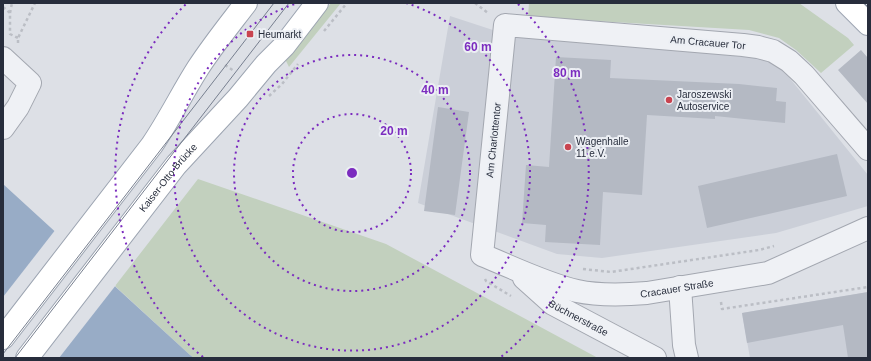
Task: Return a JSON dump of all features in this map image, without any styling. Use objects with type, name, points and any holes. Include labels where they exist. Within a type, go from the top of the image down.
[{"type":"main road","points":[[3,338],[152,145],[166,125],[209,52],[246,3]]},
{"type":"main road","name":"Kaiser-Otto-Brücke","points":[[27,358],[176,165],[221,117],[266,64],[284,46],[317,3]]},
{"type":"main road","points":[[847,3],[868,24]]},
{"type":"street","name":"Am Cracauer Tor","points":[[505,25],[743,45],[773,51],[804,75],[868,149]]},
{"type":"street","name":"Am Charlottentor","points":[[482,255],[505,25]]},
{"type":"street","points":[[3,128],[18,107],[30,83],[8,63]]},
{"type":"street","name":"Cracauer Straße","points":[[482,255],[566,288],[588,293],[630,295],[768,273],[868,228]]},
{"type":"street","name":"Büchnerstraße","points":[[511,266],[553,304],[655,358]]},
{"type":"street","points":[[680,287],[684,345],[687,358]]},
{"type":"path","points":[[12,3],[10,13],[10,34],[18,38]]},
{"type":"path","points":[[8,63],[35,3]]},
{"type":"path","points":[[3,7],[10,13]]},
{"type":"path","points":[[209,52],[249,83]]},
{"type":"path","points":[[583,269],[611,272],[759,250],[774,246]]},
{"type":"path","points":[[722,309],[868,287]]},
{"type":"shaded area","points":[[450,16],[499,32],[775,60],[868,175],[868,206],[776,233],[602,258],[557,254],[418,203]]},
{"type":"shaded area","points":[[868,292],[868,358],[750,358],[742,313]]},
{"type":"green space","points":[[331,3],[341,3],[289,67],[285,59],[297,47]]},
{"type":"green space","points":[[529,3],[799,3],[848,38],[854,45],[821,73],[796,50],[779,38],[749,30],[528,17]]},
{"type":"green space","points":[[198,179],[386,244],[598,358],[194,358],[115,286]]},
{"type":"water","points":[[3,184],[190,355],[194,358],[3,358]]},
{"type":"pier","points":[[56,229],[116,285],[59,358],[3,358],[3,297]]},
{"type":"building","points":[[861,50],[868,58],[868,104],[838,70]]},
{"type":"building","points":[[556,57],[611,60],[610,78],[739,84],[777,88],[776,101],[786,102],[785,123],[715,116],[715,119],[647,115],[642,195],[603,192],[600,245],[545,242],[546,225],[522,223],[526,165],[549,167]]},
{"type":"building","points":[[438,107],[469,112],[455,215],[424,211]]},
{"type":"building","points":[[837,154],[847,196],[707,228],[698,186]]},
{"type":"building","points":[[868,292],[868,358],[848,358],[843,325],[747,343],[742,313]]},
{"type":"tram line","points":[[3,354],[274,3]]},
{"type":"tram line","points":[[15,358],[289,3]]},
{"type":"tram line","points":[[864,3],[868,7]]},
{"type":"place","name":"Heumarkt","points":[[250,34]]},
{"type":"place","name":"Jaroszewski Autoservice","points":[[669,100]]},
{"type":"place","name":"Wagenhalle 11 e.V.","points":[[568,147]]}]
